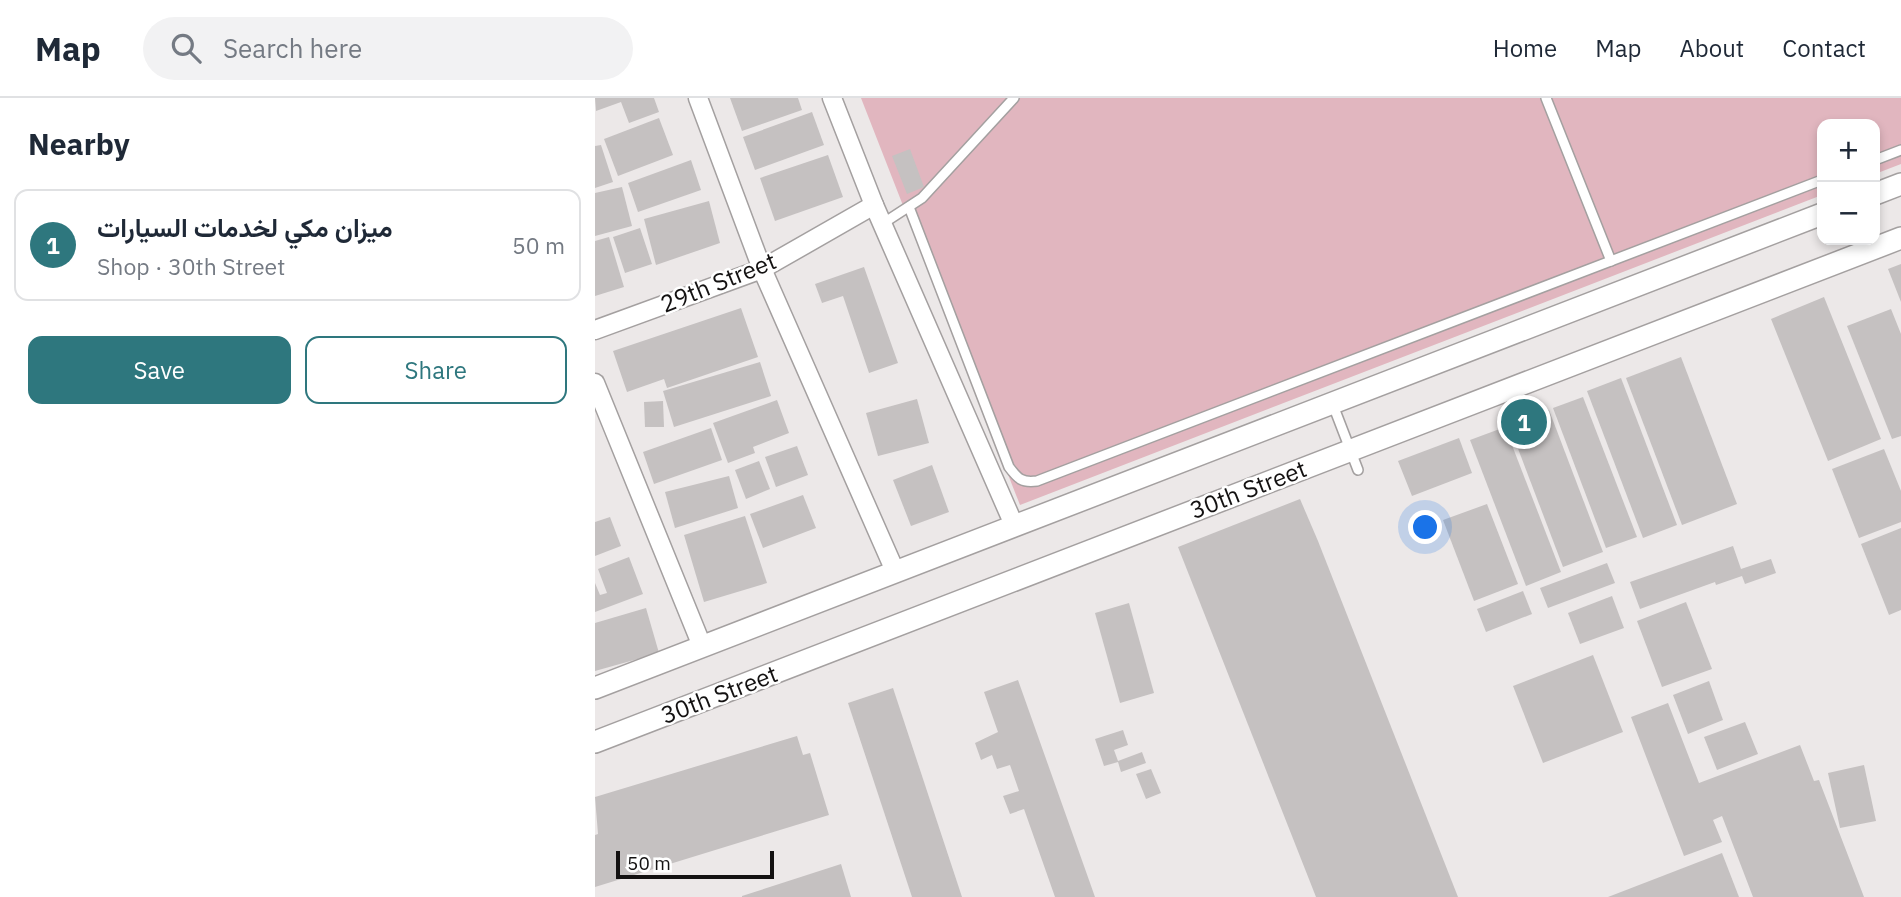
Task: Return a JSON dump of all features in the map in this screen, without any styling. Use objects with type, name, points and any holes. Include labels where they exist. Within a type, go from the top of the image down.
[{"type":"street","points":[[698,98],[762,269],[895,571]]},
{"type":"street","points":[[832,98],[874,205],[1014,526]]},
{"type":"street","points":[[1880,192],[1901,184]]},
{"type":"street","name":"29th Street","points":[[595,330],[762,269],[874,205]]},
{"type":"street","name":"30th Street","points":[[595,688],[1817,216]]},
{"type":"street","name":"30th Street","points":[[595,742],[1901,238]]},
{"type":"street","points":[[595,383],[702,646]]},
{"type":"lane","points":[[883,224],[922,198],[1014,98]]},
{"type":"lane","points":[[1546,98],[1611,261]]},
{"type":"lane","points":[[1880,158],[1901,150]]},
{"type":"lane","points":[[909,207],[1009,467],[1018,479],[1026,483],[1817,182]]},
{"type":"lane","points":[[1332,403],[1359,470]]},
{"type":"shaded area","points":[[861,98],[1901,98],[1901,164],[1880,172],[1880,119],[1817,119],[1817,197],[1020,505]]},
{"type":"building","points":[[595,98],[654,98],[659,112],[629,123],[621,102],[596,111]]},
{"type":"building","points":[[730,98],[798,98],[802,110],[742,131]]},
{"type":"building","points":[[812,112],[824,145],[755,170],[743,137]]},
{"type":"building","points":[[659,118],[673,155],[618,176],[604,139]]},
{"type":"building","points":[[601,145],[613,182],[595,188],[595,146]]},
{"type":"building","points":[[910,149],[924,187],[907,194],[892,156]]},
{"type":"building","points":[[828,155],[843,197],[775,221],[760,178]]},
{"type":"building","points":[[691,160],[701,190],[638,212],[628,183]]},
{"type":"building","points":[[622,187],[632,226],[595,236],[595,193]]},
{"type":"building","points":[[709,201],[720,243],[656,265],[644,219]]},
{"type":"building","points":[[640,228],[652,264],[625,273],[613,237]]},
{"type":"building","points":[[609,237],[624,287],[595,296],[595,241]]},
{"type":"building","points":[[1901,264],[1901,302],[1888,269]]},
{"type":"building","points":[[864,267],[898,363],[869,373],[843,296],[822,303],[815,284]]},
{"type":"building","points":[[1824,297],[1881,439],[1828,461],[1771,319]]},
{"type":"building","points":[[741,308],[758,357],[667,388],[664,379],[627,392],[613,351]]},
{"type":"building","points":[[1891,309],[1901,334],[1901,436],[1892,439],[1847,326]]},
{"type":"building","points":[[1681,357],[1737,504],[1682,525],[1626,378]]},
{"type":"building","points":[[760,362],[771,396],[674,427],[663,391]]},
{"type":"building","points":[[1621,378],[1677,525],[1643,538],[1587,391]]},
{"type":"building","points":[[1583,397],[1637,537],[1606,548],[1553,408]]},
{"type":"building","points":[[917,399],[929,443],[878,456],[866,413]]},
{"type":"building","points":[[777,400],[789,433],[753,447],[755,453],[728,463],[713,423]]},
{"type":"building","points":[[663,401],[664,427],[645,427],[644,402]]},
{"type":"building","points":[[1549,410],[1603,552],[1563,567],[1509,425]]},
{"type":"building","points":[[1505,427],[1561,572],[1526,586],[1470,440]]},
{"type":"building","points":[[711,428],[722,460],[654,484],[643,452]]},
{"type":"building","points":[[1459,438],[1472,473],[1412,496],[1398,461]]},
{"type":"building","points":[[797,446],[808,475],[776,487],[765,457]]},
{"type":"building","points":[[1884,449],[1901,491],[1901,522],[1859,538],[1832,469]]},
{"type":"building","points":[[759,461],[770,489],[746,499],[735,470]]},
{"type":"building","points":[[932,465],[949,512],[911,526],[893,480]]},
{"type":"building","points":[[729,476],[738,508],[675,528],[665,492]]},
{"type":"building","points":[[803,495],[816,528],[763,548],[750,514]]},
{"type":"building","points":[[1300,499],[1458,897],[1316,897],[1178,547]]},
{"type":"building","points":[[1487,504],[1518,584],[1474,601],[1443,520]]},
{"type":"building","points":[[745,516],[767,583],[704,602],[684,535]]},
{"type":"building","points":[[610,517],[621,546],[595,556],[595,522]]},
{"type":"building","points":[[1901,528],[1901,610],[1889,615],[1861,544]]},
{"type":"building","points":[[1733,546],[1741,569],[1771,559],[1776,573],[1745,584],[1742,576],[1716,585],[1715,582],[1640,609],[1630,582]]},
{"type":"building","points":[[629,557],[643,594],[595,612],[595,583],[600,595],[607,593],[598,569]]},
{"type":"building","points":[[1607,563],[1615,583],[1548,608],[1540,588]]},
{"type":"building","points":[[1523,591],[1532,614],[1486,632],[1477,609]]},
{"type":"building","points":[[1612,596],[1624,628],[1580,644],[1568,613]]},
{"type":"building","points":[[1686,602],[1712,669],[1662,687],[1637,621]]},
{"type":"building","points":[[1129,603],[1154,693],[1120,703],[1095,613]]},
{"type":"building","points":[[646,608],[659,653],[595,671],[595,623]]},
{"type":"building","points":[[1593,655],[1623,732],[1543,763],[1513,686]]},
{"type":"building","points":[[1018,680],[1095,897],[1055,897],[1024,809],[1010,814],[1003,796],[1019,791],[1010,765],[997,769],[992,755],[981,760],[975,743],[998,732],[984,692]]},
{"type":"building","points":[[1709,681],[1723,720],[1688,734],[1673,695]]},
{"type":"building","points":[[893,688],[962,897],[912,897],[848,703]]},
{"type":"building","points":[[1668,703],[1699,783],[1800,745],[1814,781],[1819,780],[1864,897],[1753,897],[1722,816],[1713,820],[1722,842],[1684,856],[1631,717]]},
{"type":"building","points":[[1745,722],[1758,754],[1717,770],[1704,737]]},
{"type":"building","points":[[1123,730],[1128,745],[1114,750],[1118,761],[1142,752],[1146,763],[1121,772],[1118,762],[1104,766],[1095,739]]},
{"type":"building","points":[[797,736],[803,755],[810,753],[829,815],[595,887],[595,835],[598,834],[595,797]]},
{"type":"building","points":[[1864,765],[1876,821],[1840,828],[1828,773]]},
{"type":"building","points":[[1151,769],[1161,793],[1146,799],[1136,774]]},
{"type":"building","points":[[1722,853],[1739,897],[1608,897]]},
{"type":"building","points":[[841,864],[851,897],[742,897],[742,896]]},
{"type":"place","name":"ميزان مكي لخدمات السيارات","points":[[1524,422]]}]
